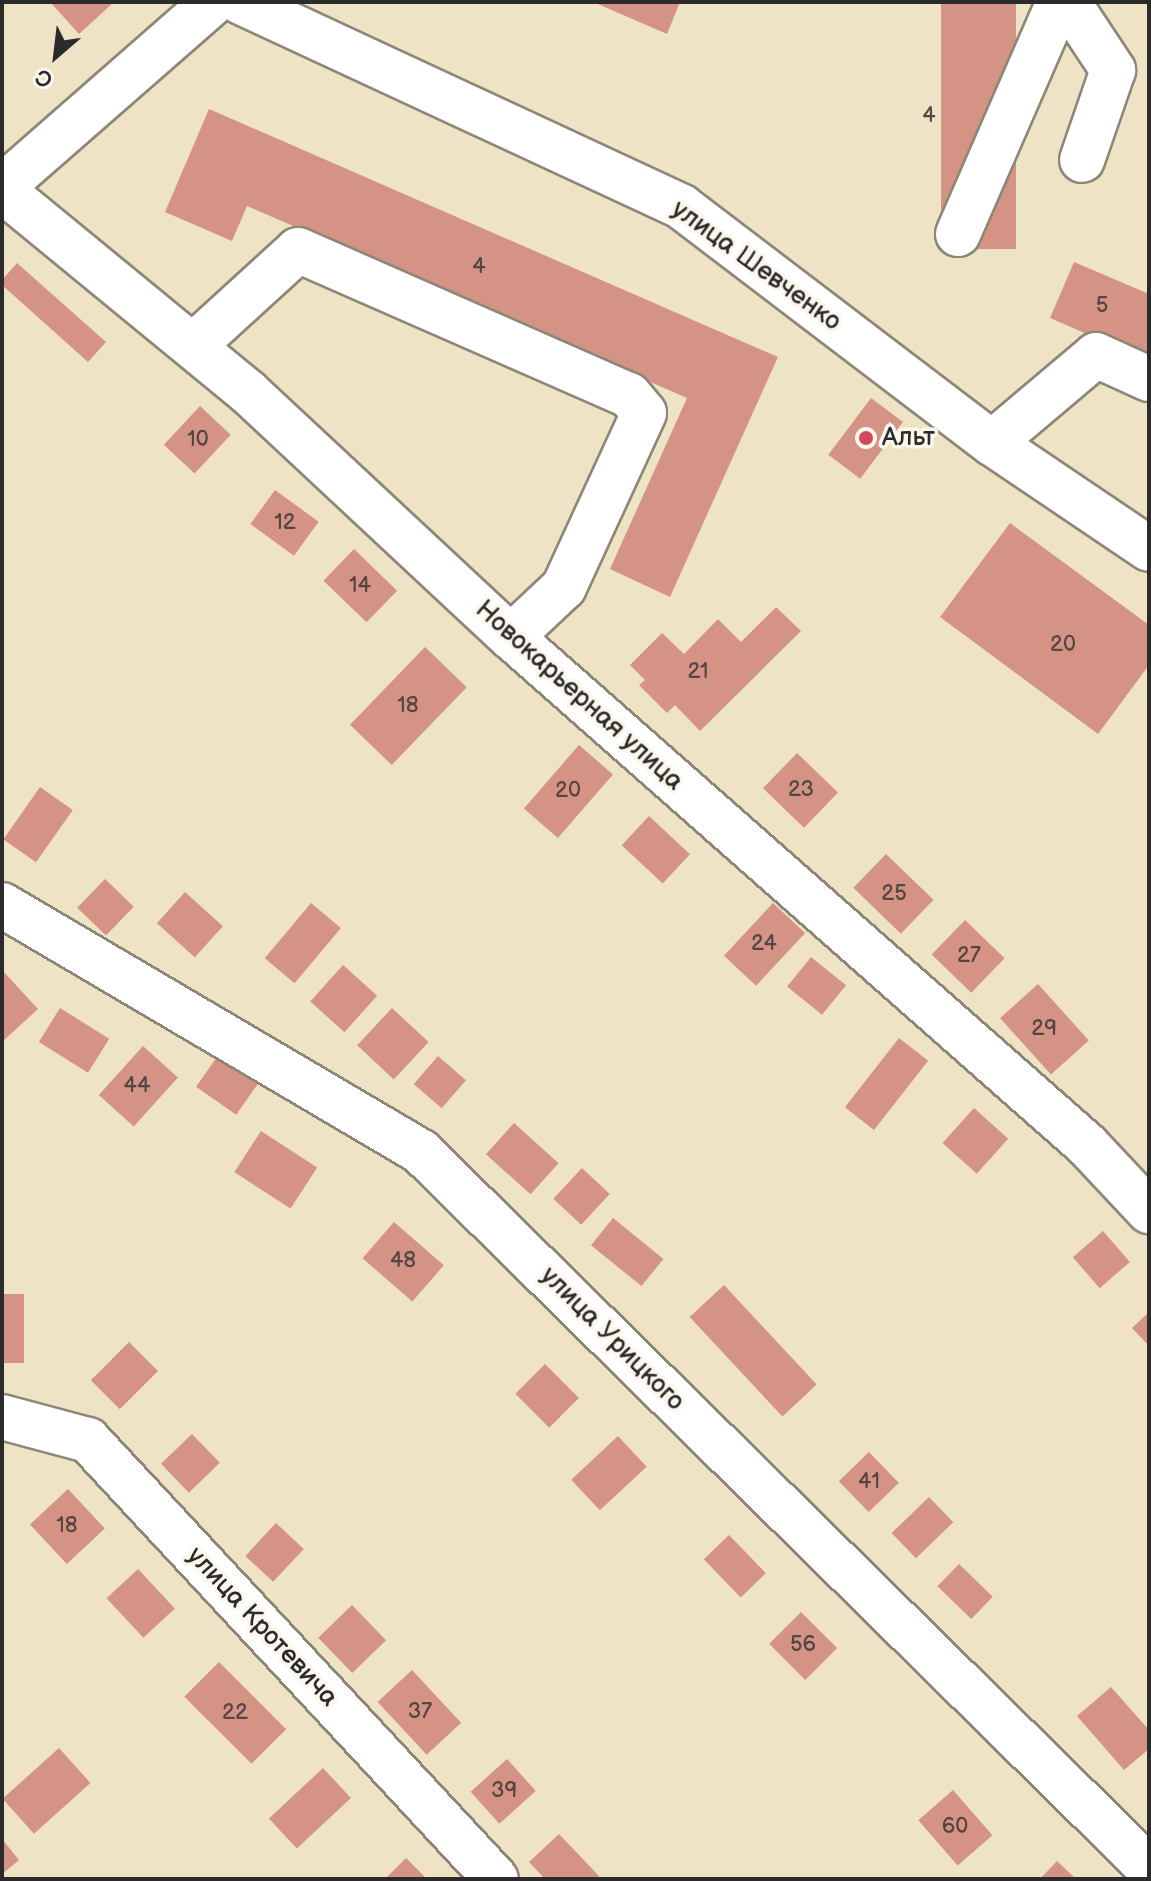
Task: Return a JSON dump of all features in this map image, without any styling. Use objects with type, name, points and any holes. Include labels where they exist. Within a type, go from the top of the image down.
[{"type":"street","points":[[2,189],[213,2]]},
{"type":"street","name":"улица Шевченко","points":[[241,2],[682,207],[992,443],[1149,549]]},
{"type":"street","points":[[958,234],[1059,2]]},
{"type":"street","points":[[1068,2],[1113,70],[1082,160]]},
{"type":"street","name":"Новокарьерная улица","points":[[2,189],[248,392],[511,637],[1087,1145],[1149,1211]]},
{"type":"street","points":[[193,346],[298,250],[629,395],[644,413],[564,587],[511,637]]},
{"type":"street","points":[[992,443],[1096,355],[1149,379]]},
{"type":"street","name":"улица Урицкого","points":[[2,905],[421,1152],[1149,1868]]},
{"type":"street","name":"улица Кротевича","points":[[2,1417],[88,1440],[496,1879]]},
{"type":"building","points":[[50,2],[114,2],[79,34]]},
{"type":"building","points":[[593,2],[680,2],[667,34]]},
{"type":"building","points":[[941,2],[1016,2],[1016,249],[941,249]]},
{"type":"building","points":[[209,109],[778,357],[670,597],[610,569],[687,398],[247,206],[232,241],[165,212]]},
{"type":"building","points":[[1074,262],[1149,294],[1149,361],[1050,318]]},
{"type":"building","points":[[17,263],[106,342],[88,362],[2,285],[2,280]]},
{"type":"building","name":"Альт","points":[[871,398],[903,422],[860,479],[828,455]]},
{"type":"building","points":[[200,406],[231,435],[195,473],[164,445]]},
{"type":"building","points":[[275,490],[319,522],[294,556],[250,524]]},
{"type":"building","points":[[1010,523],[1149,625],[1149,665],[1098,734],[940,617]]},
{"type":"building","points":[[354,549],[397,591],[367,622],[323,581]]},
{"type":"building","points":[[776,607],[801,631],[700,731],[675,705],[667,713],[639,685],[645,680],[630,665],[662,633],[684,654],[718,619],[741,642]]},
{"type":"building","points":[[425,647],[467,687],[392,765],[350,725]]},
{"type":"building","points":[[579,745],[613,775],[558,838],[524,808]]},
{"type":"building","points":[[797,753],[838,793],[804,828],[763,788]]},
{"type":"building","points":[[40,787],[73,810],[36,862],[3,839]]},
{"type":"building","points":[[649,816],[690,854],[663,883],[622,845]]},
{"type":"building","points":[[886,854],[933,900],[901,934],[853,888]]},
{"type":"building","points":[[105,879],[134,907],[106,936],[77,908]]},
{"type":"building","points":[[185,892],[223,926],[195,957],[157,923]]},
{"type":"building","points":[[311,903],[341,928],[295,983],[265,958]]},
{"type":"building","points":[[773,903],[805,933],[756,986],[724,956]]},
{"type":"building","points":[[965,920],[1005,958],[971,993],[932,955]]},
{"type":"building","points":[[811,957],[846,985],[822,1015],[787,987]]},
{"type":"building","points":[[343,965],[377,996],[344,1032],[310,1001]]},
{"type":"building","points":[[2,970],[38,1009],[2,1042]]},
{"type":"building","points":[[1038,984],[1089,1040],[1051,1075],[1000,1018]]},
{"type":"building","points":[[60,1008],[109,1039],[88,1073],[39,1042]]},
{"type":"building","points":[[392,1008],[429,1042],[394,1079],[357,1045]]},
{"type":"building","points":[[899,1038],[928,1061],[874,1130],[845,1107]]},
{"type":"building","points":[[143,1046],[178,1077],[134,1126],[99,1095]]},
{"type":"building","points":[[219,1054],[259,1082],[236,1115],[196,1087]]},
{"type":"building","points":[[438,1056],[466,1080],[442,1108],[414,1084]]},
{"type":"building","points":[[974,1108],[1008,1139],[977,1174],[943,1143]]},
{"type":"building","points":[[514,1123],[559,1163],[530,1194],[486,1154]]},
{"type":"building","points":[[261,1131],[317,1167],[291,1209],[234,1172]]},
{"type":"building","points":[[582,1168],[610,1194],[581,1225],[553,1199]]},
{"type":"building","points":[[613,1218],[664,1259],[641,1286],[591,1245]]},
{"type":"building","points":[[394,1222],[444,1265],[412,1302],[363,1258]]},
{"type":"building","points":[[1103,1231],[1130,1262],[1100,1288],[1073,1257]]},
{"type":"building","points":[[724,1285],[817,1384],[782,1417],[690,1317]]},
{"type":"building","points":[[2,1294],[24,1294],[24,1363],[2,1363]]},
{"type":"building","points":[[1149,1312],[1149,1346],[1132,1328]]},
{"type":"building","points":[[129,1342],[158,1371],[120,1409],[91,1380]]},
{"type":"building","points":[[545,1364],[579,1398],[549,1428],[515,1394]]},
{"type":"building","points":[[192,1434],[220,1463],[189,1493],[161,1464]]},
{"type":"building","points":[[618,1436],[647,1467],[600,1510],[571,1480]]},
{"type":"building","points":[[869,1452],[899,1483],[869,1512],[839,1481]]},
{"type":"building","points":[[68,1489],[105,1528],[67,1564],[30,1524]]},
{"type":"building","points":[[929,1497],[953,1522],[916,1558],[892,1533]]},
{"type":"building","points":[[276,1523],[304,1549],[273,1582],[245,1556]]},
{"type":"building","points":[[729,1535],[766,1573],[741,1597],[704,1559]]},
{"type":"building","points":[[959,1564],[993,1597],[971,1619],[937,1586]]},
{"type":"building","points":[[138,1569],[175,1608],[143,1638],[107,1598]]},
{"type":"building","points":[[352,1605],[386,1640],[352,1673],[318,1638]]},
{"type":"building","points":[[801,1612],[837,1648],[805,1680],[769,1644]]},
{"type":"building","points":[[219,1662],[286,1729],[252,1764],[184,1697]]},
{"type":"building","points":[[412,1670],[461,1723],[427,1755],[378,1702]]},
{"type":"building","points":[[1111,1687],[1149,1730],[1149,1749],[1124,1770],[1077,1716]]},
{"type":"building","points":[[59,1748],[90,1783],[34,1834],[3,1799]]},
{"type":"building","points":[[507,1759],[536,1791],[499,1824],[471,1792]]},
{"type":"building","points":[[323,1768],[351,1798],[297,1848],[269,1818]]},
{"type":"building","points":[[953,1790],[992,1835],[958,1865],[918,1820]]},
{"type":"building","points":[[559,1834],[599,1876],[596,1879],[545,1879],[529,1862]]},
{"type":"building","points":[[2,1839],[19,1860],[2,1874]]},
{"type":"building","points":[[406,1858],[427,1879],[385,1879]]},
{"type":"building","points":[[1057,1861],[1076,1879],[1040,1879]]},
{"type":"place","name":"Альт","points":[[866,438]]}]
